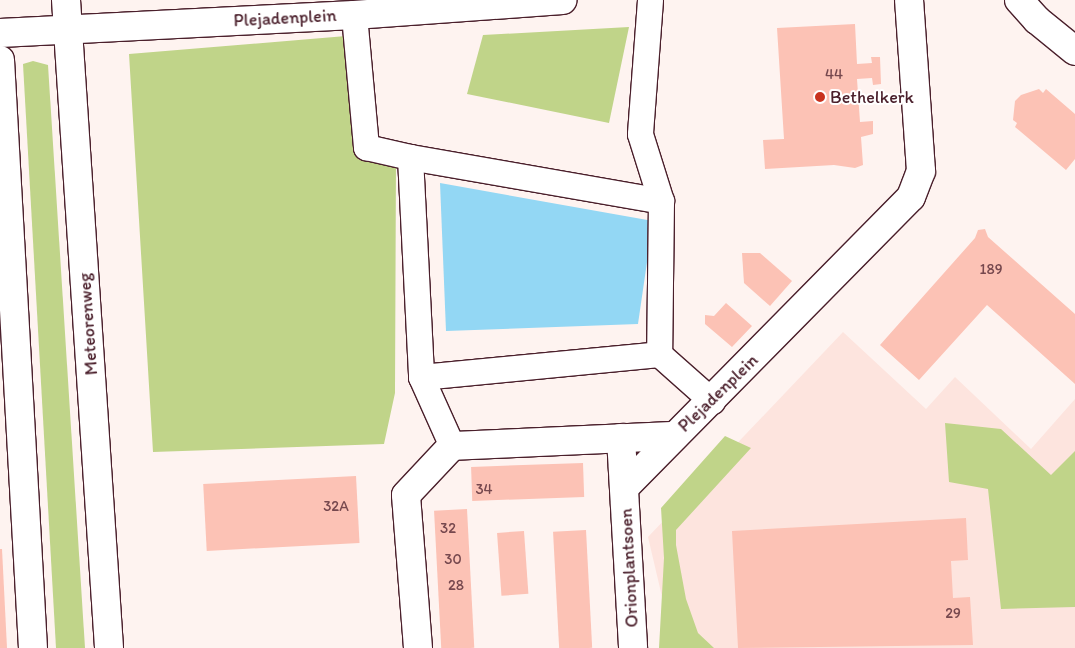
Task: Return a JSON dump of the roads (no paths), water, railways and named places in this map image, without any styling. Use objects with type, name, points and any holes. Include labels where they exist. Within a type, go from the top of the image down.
[{"type":"street","name":"Meteorenweg","points":[[66,0],[109,648]]},
{"type":"street","name":"Plejadenplein","points":[[0,33],[68,28],[354,15],[562,0]]},
{"type":"street","points":[[650,0],[640,134],[661,201],[659,354]]},
{"type":"street","name":"Plejadenplein","points":[[452,446],[674,436],[712,401],[911,197],[918,185],[921,172],[909,0]]},
{"type":"street","points":[[1020,0],[1038,20],[1075,51]]},
{"type":"street","points":[[354,15],[366,147],[410,157],[661,201]]},
{"type":"street","points":[[0,60],[33,648]]},
{"type":"street","points":[[410,157],[421,377],[452,446],[406,495],[418,648]]},
{"type":"street","points":[[421,377],[659,354],[712,401]]},
{"type":"street","name":"Orionplantsoen","points":[[625,487],[674,436]]},
{"type":"street","name":"Orionplantsoen","points":[[621,438],[633,648]]},
{"type":"water","points":[[440,183],[653,221],[638,324],[446,331]]},
{"type":"place","name":"Bethelkerk","points":[[820,97]]}]
